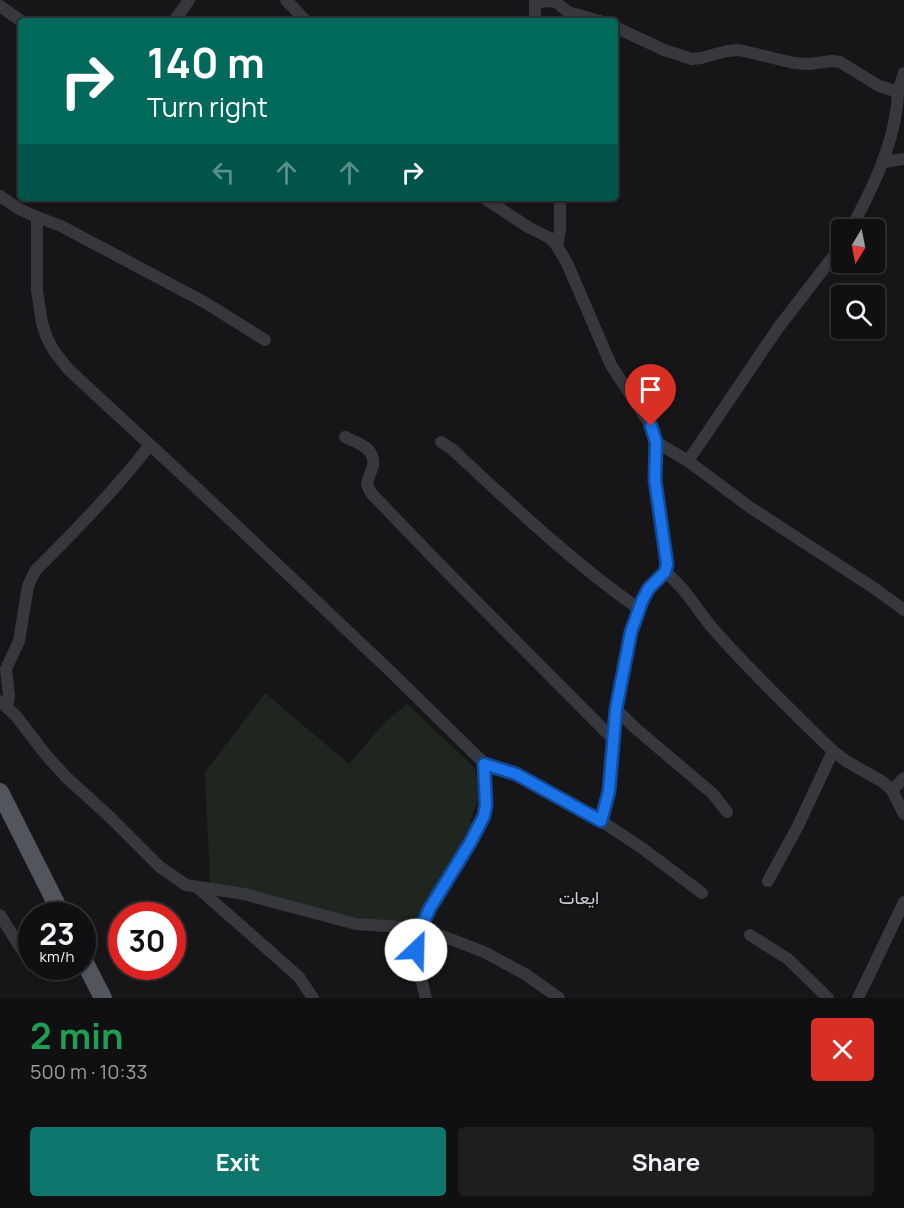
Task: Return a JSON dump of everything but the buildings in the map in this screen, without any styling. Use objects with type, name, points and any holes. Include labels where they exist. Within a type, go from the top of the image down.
[{"type":"main road","points":[[0,792],[55,902]]},
{"type":"main road","points":[[94,980],[103,998]]},
{"type":"street","points":[[176,18],[189,0]]},
{"type":"street","points":[[286,0],[303,18]]},
{"type":"street","points":[[535,18],[535,2],[546,1],[556,2],[568,12],[589,18]]},
{"type":"street","points":[[0,6],[18,19]]},
{"type":"street","points":[[618,28],[664,50],[692,59],[739,50],[794,63],[840,62],[879,86],[898,92]]},
{"type":"street","points":[[855,219],[883,162],[897,111],[898,92],[904,73]]},
{"type":"street","points":[[883,162],[904,159]]},
{"type":"street","points":[[0,196],[19,209],[61,226],[206,303],[265,340]]},
{"type":"street","points":[[489,201],[528,227],[550,238],[556,246],[567,263],[611,365],[651,426],[656,442],[655,480],[659,517],[667,556],[665,572],[649,588],[639,609],[626,652],[616,709],[609,791],[601,821]]},
{"type":"street","points":[[556,246],[560,230],[560,201]]},
{"type":"street","points":[[37,217],[37,290],[42,323],[54,351],[68,369],[380,661],[484,764],[516,774],[601,821],[642,848],[702,893]]},
{"type":"street","points":[[688,460],[778,328],[831,259]]},
{"type":"street","points":[[345,437],[366,447],[371,453],[372,468],[367,485],[371,493],[613,739]]},
{"type":"street","points":[[441,441],[565,554],[639,609]]},
{"type":"street","points":[[656,442],[688,460],[751,508],[904,610]]},
{"type":"street","points":[[150,445],[113,492],[35,570],[28,586],[19,641],[6,669],[9,696],[4,704],[67,778],[95,802],[160,867],[186,885],[244,894],[356,924],[421,929],[484,952],[525,974],[559,998]]},
{"type":"street","points":[[665,572],[678,582],[726,643],[833,751],[892,790],[904,814]]},
{"type":"street","points":[[616,709],[633,727],[713,794],[727,812]]},
{"type":"street","points":[[768,881],[794,834],[833,751]]},
{"type":"street","points":[[426,998],[416,950],[421,929],[430,908],[484,816],[486,805],[484,764]]},
{"type":"street","points":[[892,790],[904,778]]},
{"type":"street","points":[[198,888],[299,977],[313,998]]},
{"type":"street","points":[[858,998],[904,902]]},
{"type":"street","points":[[0,915],[18,944]]},
{"type":"street","points":[[750,935],[788,959],[828,998]]},
{"type":"shaded area","points":[[265,693],[349,764],[386,721],[407,704],[475,768],[480,794],[470,821],[477,824],[418,921],[380,926],[210,883],[205,772]]},
{"type":"district","name":"ايعات","points":[[579,897]]},
{"type":"route","points":[[416,950],[418,935],[424,934],[427,930],[423,923],[430,908],[484,816],[486,805],[484,764],[516,774],[601,821],[609,791],[616,709],[631,632],[642,601],[649,588],[665,572],[667,564],[655,480],[656,442],[651,426]]}]
